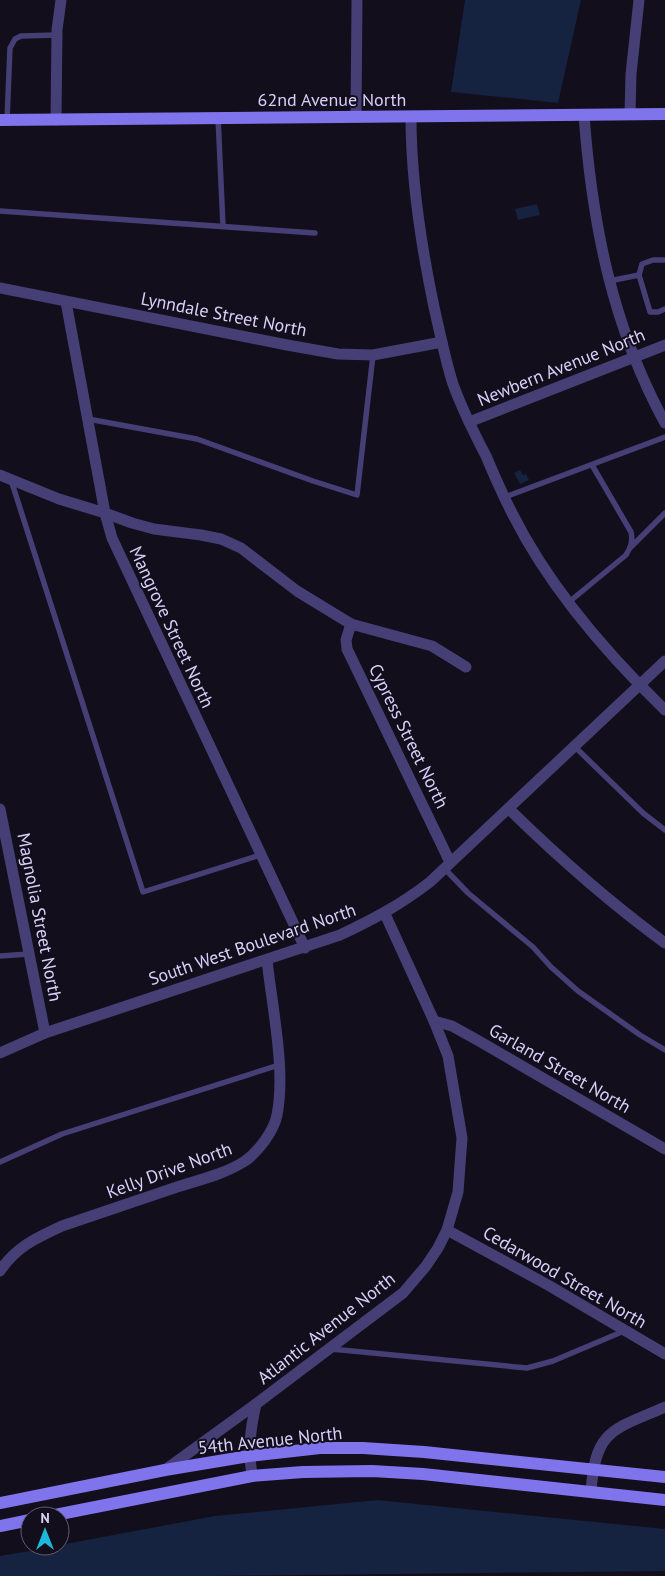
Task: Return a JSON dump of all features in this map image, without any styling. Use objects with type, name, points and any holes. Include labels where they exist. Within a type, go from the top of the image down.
[{"type":"main road","name":"62nd Avenue North","points":[[4,120],[665,114]]},
{"type":"main road","name":"54th Avenue North","points":[[0,1503],[165,1470],[249,1456],[320,1448],[363,1448],[665,1477]]},
{"type":"main road","name":"54th Avenue North","points":[[70,1512],[252,1476],[303,1472],[372,1471],[424,1474],[665,1500]]},
{"type":"main road","points":[[0,1526],[20,1522]]},
{"type":"street","points":[[56,120],[58,35],[61,0]]},
{"type":"street","points":[[356,117],[357,0]]},
{"type":"street","points":[[630,114],[639,0]]},
{"type":"street","points":[[584,115],[592,202],[609,280],[633,357],[665,423]]},
{"type":"street","points":[[411,117],[411,155],[424,262],[453,384],[511,512],[538,558],[601,643],[640,686],[665,710]]},
{"type":"street","name":"Lynndale Street North","points":[[0,288],[338,354],[373,355],[442,342]]},
{"type":"street","name":"Mangrove Street North","points":[[66,302],[105,513],[112,538],[305,948]]},
{"type":"street","name":"Newbern Avenue North","points":[[470,422],[665,345]]},
{"type":"street","points":[[0,475],[58,499],[139,525],[221,539],[241,548],[297,591],[351,624],[432,646],[466,667]]},
{"type":"street","name":"Cypress Street North","points":[[351,624],[346,640],[347,649],[447,865]]},
{"type":"street","name":"South West Boulevard North","points":[[0,1053],[45,1033],[305,948],[340,935],[385,914],[409,898],[447,865],[665,661]]},
{"type":"street","points":[[509,808],[566,863],[614,904],[665,943]]},
{"type":"street","name":"Magnolia Street North","points":[[0,809],[45,1033]]},
{"type":"street","name":"Atlantic Avenue North","points":[[165,1470],[403,1293],[426,1266],[438,1248],[446,1230],[458,1192],[462,1138],[448,1056],[385,914]]},
{"type":"street","name":"Kelly Drive North","points":[[0,1271],[7,1260],[21,1247],[62,1226],[212,1176],[245,1160],[264,1141],[273,1129],[280,1095],[279,1065],[267,960]]},
{"type":"street","name":"Garland Street North","points":[[434,1021],[452,1026],[665,1149]]},
{"type":"street","name":"Cedarwood Street North","points":[[446,1230],[548,1285],[665,1354]]},
{"type":"street","name":"Atlantic Avenue North","points":[[252,1476],[249,1456],[250,1430],[256,1404]]},
{"type":"street","points":[[591,1492],[592,1469],[596,1455],[610,1433],[623,1425],[665,1407]]},
{"type":"lane","points":[[4,120],[10,48],[15,39],[22,36],[58,35]]},
{"type":"lane","points":[[218,117],[223,226]]},
{"type":"lane","points":[[0,211],[315,232]]},
{"type":"lane","points":[[665,260],[653,260],[642,264],[639,275],[650,312],[658,312],[665,309]]},
{"type":"lane","points":[[609,280],[639,275]]},
{"type":"lane","points":[[88,419],[197,439],[313,481],[356,494],[373,355]]},
{"type":"lane","points":[[505,498],[665,437]]},
{"type":"lane","points":[[592,465],[631,532],[631,547]]},
{"type":"lane","points":[[11,480],[143,892],[260,855]]},
{"type":"lane","points":[[569,602],[626,555],[631,547],[665,514]]},
{"type":"lane","points":[[574,746],[643,813],[665,830]]},
{"type":"lane","points":[[447,865],[468,893],[533,947],[551,967],[578,990],[634,1031],[665,1050]]},
{"type":"lane","points":[[0,956],[29,954]]},
{"type":"lane","points":[[0,1162],[62,1134],[279,1065]]},
{"type":"lane","points":[[329,1349],[527,1368],[553,1361],[625,1330]]},
{"type":"water","points":[[465,0],[581,0],[558,103],[451,92]]},
{"type":"water","points":[[537,204],[540,215],[518,220],[515,209]]},
{"type":"water","points":[[520,470],[523,475],[526,474],[529,480],[520,484],[514,473]]},
{"type":"water","points":[[377,1500],[665,1529],[665,1571],[212,1576],[0,1576],[0,1556],[20,1553],[20,1556],[70,1556],[70,1543],[215,1516]]}]
